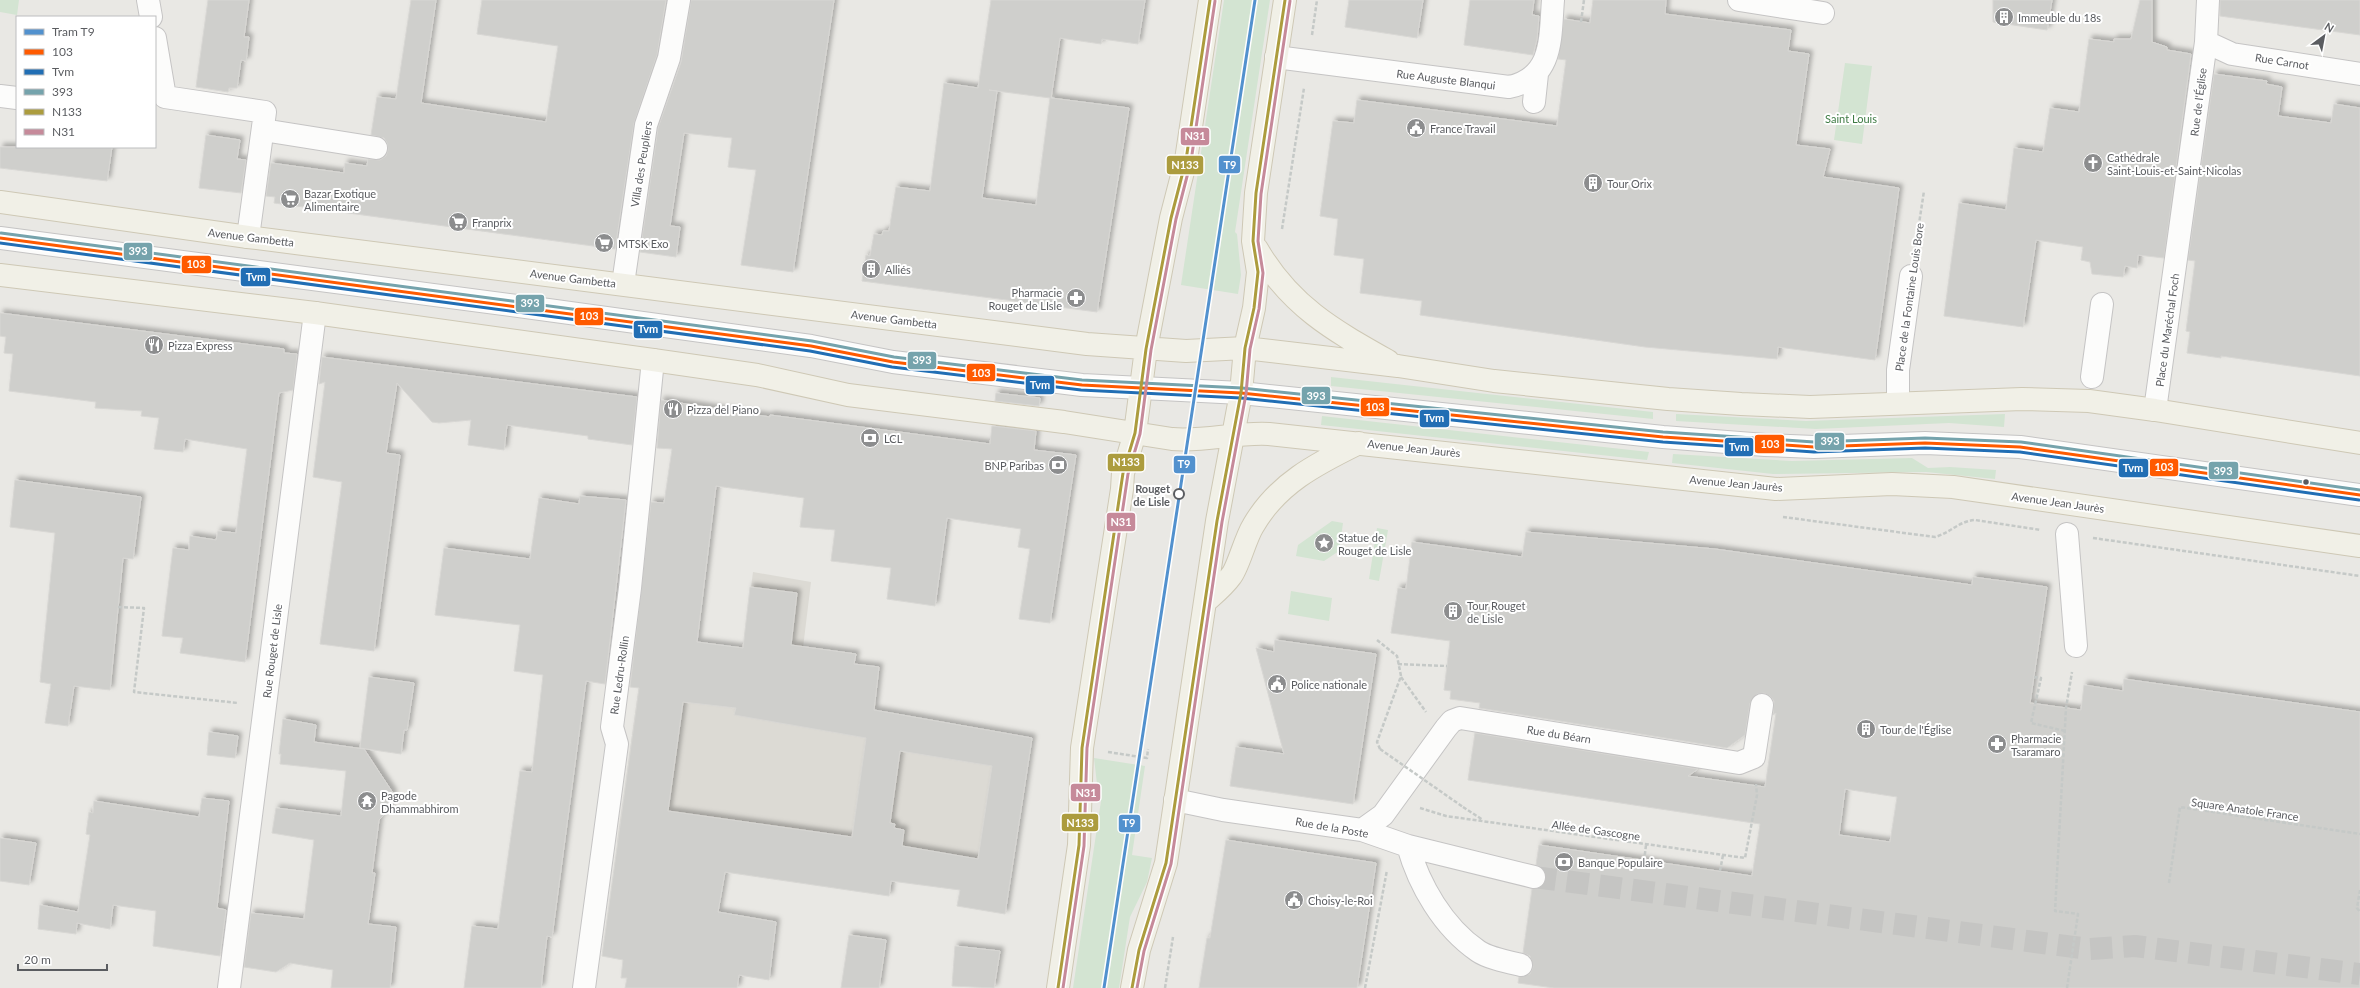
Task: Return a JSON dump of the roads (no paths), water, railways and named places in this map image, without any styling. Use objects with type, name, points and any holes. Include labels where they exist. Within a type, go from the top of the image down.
[{"type":"main road","points":[[1058,988],[1079,845],[1082,748],[1122,489],[1123,473],[1135,433],[1139,389],[1146,349],[1171,218],[1186,160],[1210,0]]},
{"type":"main road","points":[[1132,988],[1139,950],[1166,863],[1205,602],[1241,393],[1245,348],[1257,288],[1258,272],[1253,241],[1256,193],[1284,0]]},
{"type":"main road","name":"Avenue Gambetta","points":[[0,202],[248,237],[1086,344],[1146,349]]},
{"type":"main road","points":[[1253,241],[1272,273],[1314,316],[1343,335],[1398,366]]},
{"type":"main road","points":[[0,275],[315,313],[653,360],[757,375],[848,395],[1135,433]]},
{"type":"main road","points":[[1146,349],[1202,352],[1245,348],[1398,366],[1494,382],[1668,399],[1810,407],[2022,399],[2089,402],[2155,410],[2360,443]]},
{"type":"main road","name":"Avenue Jean Jaurès","points":[[1135,433],[1188,440],[1233,437],[1257,433],[1360,442],[1776,489],[1892,484],[1953,487],[2360,546]]},
{"type":"main road","points":[[1205,602],[1232,576],[1243,544],[1270,500],[1282,489],[1312,467],[1360,442]]},
{"type":"street","points":[[148,0],[151,16]]},
{"type":"street","name":"Villa des Peupliers","points":[[623,284],[646,125],[669,58],[679,0]]},
{"type":"street","points":[[1534,102],[1537,74],[1547,52],[1553,0]]},
{"type":"street","points":[[1739,0],[1761,2],[1823,13]]},
{"type":"street","name":"Rue de l'Église","points":[[2178,251],[2206,42],[2208,0]]},
{"type":"street","name":"Rue Carnot","points":[[2206,42],[2232,54],[2360,74]]},
{"type":"street","points":[[156,50],[160,99],[265,112],[248,237]]},
{"type":"street","name":"Rue Auguste Blanqui","points":[[1276,57],[1509,87],[1530,80],[1537,74]]},
{"type":"street","points":[[0,96],[16,98]]},
{"type":"street","points":[[263,130],[376,148]]},
{"type":"street","points":[[0,238],[803,344],[893,362],[1082,385],[1241,393],[1663,437],[1765,445],[1814,447],[1925,443],[2020,448],[2360,496]]},
{"type":"street","name":"Place du Maréchal Foch","points":[[2155,410],[2178,251]]},
{"type":"street","name":"Place de la Fontaine Louis Bore","points":[[1898,403],[1898,370],[1911,276]]},
{"type":"street","points":[[2092,377],[2102,304]]},
{"type":"street","name":"Rue Rouget de Lisle","points":[[229,988],[315,313]]},
{"type":"street","name":"Rue Ledru-Rollin","points":[[584,988],[617,744],[612,727],[630,588],[653,360]]},
{"type":"street","points":[[2067,534],[2076,646]]},
{"type":"street","name":"Rue du Béarn","points":[[1362,830],[1383,815],[1446,728],[1452,721],[1460,718],[1738,763],[1754,757],[1762,705]]},
{"type":"street","name":"Rue de la Poste","points":[[1175,800],[1224,810],[1362,830],[1400,843],[1534,878]]},
{"type":"street","points":[[1400,843],[1420,882],[1452,928],[1478,952],[1521,965]]},
{"type":"tunnel","points":[[1534,877],[2089,949],[2135,946],[2360,974]]},
{"type":"tram line","name":"T9","points":[[1104,988],[1255,0]]},
{"type":"place","name":"Immeuble du 18s","points":[[2004,17]]},
{"type":"place","name":"France Travail","points":[[1416,128]]},
{"type":"place","name":"Cathédrale Saint-Louis-et-Saint-Nicolas","points":[[2093,163]]},
{"type":"place","name":"Tour Orix","points":[[1593,183]]},
{"type":"place","name":"Bazar Exotique Alimentaire","points":[[290,199]]},
{"type":"place","name":"Franprix","points":[[458,222]]},
{"type":"place","name":"MTSK Exo","points":[[604,243]]},
{"type":"place","name":"Alliés","points":[[871,269]]},
{"type":"place","name":"Pharmacie Rouget de LIsle","points":[[1076,298]]},
{"type":"place","name":"Pizza Express","points":[[154,345]]},
{"type":"place","name":"Pizza del Piano","points":[[673,409]]},
{"type":"place","name":"LCL","points":[[870,438]]},
{"type":"place","name":"BNP Paribas","points":[[1058,465]]},
{"type":"place","name":"Rouget de Lisle","points":[[1179,494]]},
{"type":"place","name":"Statue de Rouget de Lisle","points":[[1324,543]]},
{"type":"place","name":"Tour Rouget de Lisle","points":[[1453,611]]},
{"type":"place","name":"Police nationale","points":[[1277,684]]},
{"type":"place","name":"Tour de l'Église","points":[[1866,729]]},
{"type":"place","name":"Pharmacie Tsaramaro","points":[[1997,744]]},
{"type":"place","name":"Pagode Dhammabhirom","points":[[367,801]]},
{"type":"place","name":"Banque Populaire","points":[[1564,862]]},
{"type":"place","name":"Choisy-le-Roi","points":[[1294,900]]},
{"type":"park label","name":"Saint Louis","points":[[1851,118]]}]
